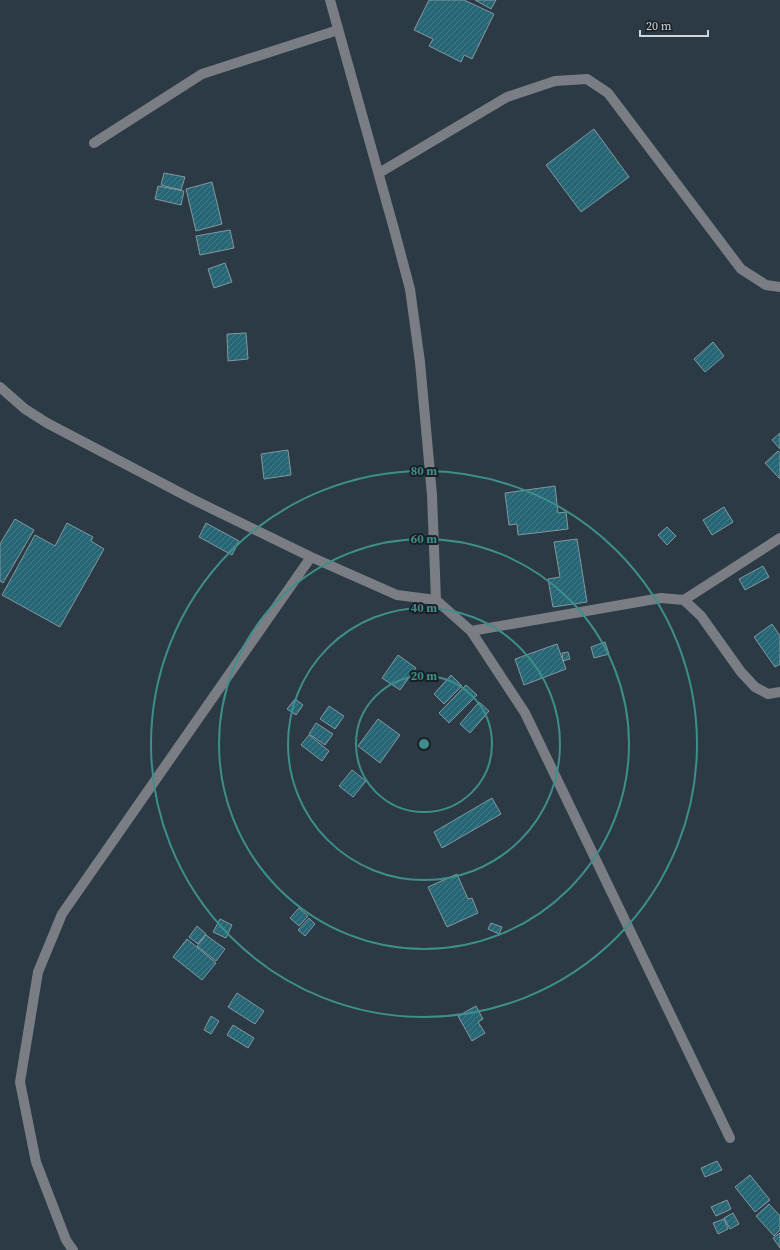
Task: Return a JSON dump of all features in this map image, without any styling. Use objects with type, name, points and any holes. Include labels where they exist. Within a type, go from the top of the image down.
[{"type":"street","points":[[330,0],[410,289],[420,362],[432,496],[436,600]]},
{"type":"street","points":[[94,143],[202,74],[338,30]]},
{"type":"street","points":[[379,174],[507,98],[556,81],[587,79],[608,93],[741,269],[766,285],[780,287]]},
{"type":"street","points":[[0,387],[25,409],[47,423],[194,500],[311,557],[397,595],[436,600],[471,631],[525,712],[730,1138]]},
{"type":"street","points":[[684,600],[780,538]]},
{"type":"street","points":[[73,1250],[66,1240],[36,1162],[20,1082],[38,972],[62,914],[311,557]]},
{"type":"street","points":[[471,631],[662,598],[684,600],[702,616],[741,672],[755,687],[768,694],[780,692]]},
{"type":"building","points":[[429,0],[464,0],[494,14],[472,59],[464,55],[461,62],[429,46],[433,39],[414,30]]},
{"type":"building","points":[[475,0],[496,0],[491,9]]},
{"type":"building","points":[[594,129],[629,177],[581,212],[546,165]]},
{"type":"building","points":[[164,173],[185,177],[181,190],[161,185]]},
{"type":"building","points":[[212,182],[222,224],[196,231],[186,189]]},
{"type":"building","points":[[158,186],[184,191],[181,205],[155,199]]},
{"type":"building","points":[[230,230],[234,248],[200,255],[196,236]]},
{"type":"building","points":[[225,263],[232,282],[214,288],[208,269]]},
{"type":"building","points":[[246,333],[248,359],[228,361],[227,334]]},
{"type":"building","points":[[713,342],[724,356],[705,372],[694,359]]},
{"type":"building","points":[[780,433],[780,449],[772,440]]},
{"type":"building","points":[[288,450],[291,475],[264,479],[261,454]]},
{"type":"building","points":[[778,451],[780,453],[780,479],[765,463]]},
{"type":"building","points":[[555,486],[558,513],[566,512],[568,529],[518,535],[517,524],[509,525],[505,493]]},
{"type":"building","points":[[724,507],[733,522],[712,535],[703,520]]},
{"type":"building","points":[[15,519],[34,530],[3,583],[0,581],[0,544]]},
{"type":"building","points":[[67,523],[93,537],[91,541],[104,549],[60,627],[2,595],[35,535],[55,546]]},
{"type":"building","points":[[206,523],[239,541],[232,555],[199,537]]},
{"type":"building","points":[[667,527],[676,536],[667,545],[658,535]]},
{"type":"building","points":[[577,539],[587,602],[553,607],[548,579],[560,577],[554,542]]},
{"type":"building","points":[[763,566],[769,577],[745,590],[739,579]]},
{"type":"building","points":[[772,624],[780,636],[780,664],[775,667],[754,637]]},
{"type":"building","points":[[605,642],[609,654],[594,658],[591,647]]},
{"type":"building","points":[[557,644],[566,669],[524,685],[515,659]]},
{"type":"building","points":[[568,652],[570,659],[563,661],[562,653]]},
{"type":"building","points":[[398,655],[416,668],[400,690],[382,678]]},
{"type":"building","points":[[451,675],[462,686],[444,704],[434,694]]},
{"type":"building","points":[[466,685],[477,695],[449,723],[439,713]]},
{"type":"building","points":[[295,699],[303,705],[296,715],[287,709]]},
{"type":"building","points":[[479,702],[489,711],[470,733],[460,724]]},
{"type":"building","points":[[329,706],[344,716],[335,729],[320,719]]},
{"type":"building","points":[[378,719],[400,735],[380,763],[358,746]]},
{"type":"building","points":[[316,723],[333,734],[325,745],[309,734]]},
{"type":"building","points":[[309,735],[329,751],[322,761],[301,745]]},
{"type":"building","points":[[352,770],[366,781],[353,797],[339,786]]},
{"type":"building","points":[[492,798],[501,814],[442,848],[434,832]]},
{"type":"building","points":[[457,874],[468,899],[472,898],[478,913],[447,927],[428,887]]},
{"type":"building","points":[[299,908],[308,916],[299,926],[290,918]]},
{"type":"building","points":[[309,918],[315,924],[305,936],[298,930]]},
{"type":"building","points":[[220,919],[232,925],[226,938],[213,932]]},
{"type":"building","points":[[491,923],[502,927],[499,934],[488,929]]},
{"type":"building","points":[[197,926],[206,934],[198,944],[189,937]]},
{"type":"building","points":[[206,935],[225,949],[216,961],[197,946]]},
{"type":"building","points":[[187,939],[216,963],[202,980],[173,957]]},
{"type":"building","points":[[237,993],[264,1011],[255,1024],[228,1007]]},
{"type":"building","points":[[476,1006],[483,1019],[478,1022],[485,1033],[472,1041],[458,1016]]},
{"type":"building","points":[[211,1016],[219,1021],[211,1034],[204,1030]]},
{"type":"building","points":[[233,1025],[254,1038],[248,1048],[227,1035]]},
{"type":"building","points":[[717,1161],[722,1170],[705,1177],[701,1168]]},
{"type":"building","points":[[750,1175],[770,1200],[755,1212],[735,1187]]},
{"type":"building","points":[[727,1200],[731,1209],[716,1216],[711,1207]]},
{"type":"building","points":[[769,1204],[780,1216],[780,1230],[774,1236],[756,1216]]},
{"type":"building","points":[[733,1213],[739,1224],[730,1229],[724,1218]]},
{"type":"building","points":[[724,1219],[728,1229],[718,1234],[713,1223]]},
{"type":"building","points":[[780,1233],[780,1248],[773,1238]]}]
